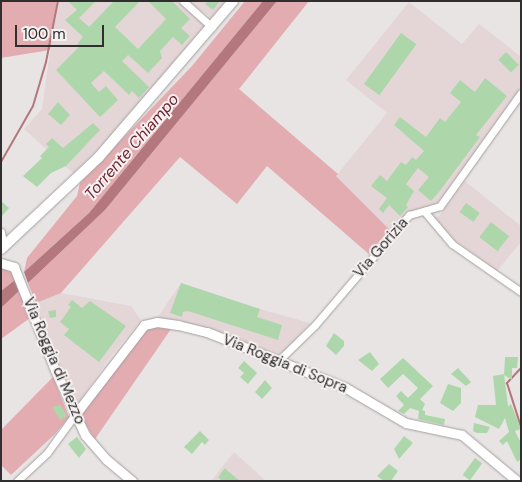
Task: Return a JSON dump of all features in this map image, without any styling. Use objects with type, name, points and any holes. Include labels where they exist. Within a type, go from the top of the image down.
[{"type":"main road","points":[[3,248],[99,157],[233,1]]},
{"type":"street","points":[[183,1],[212,27]]},
{"type":"street","name":"Via Gorizia","points":[[277,362],[315,325],[409,215],[440,206],[521,93]]},
{"type":"street","points":[[424,211],[452,244],[521,292]]},
{"type":"street","points":[[2,232],[3,248]]},
{"type":"street","name":"Via Roggia di Mezzo","points":[[1,263],[14,267],[74,416],[85,435],[107,460],[132,481]]},
{"type":"street","name":"Via Roggia di Sopra","points":[[74,416],[144,325],[157,322],[207,332],[277,362],[346,388],[406,423],[462,435],[517,481]]},
{"type":"street","points":[[17,481],[47,453],[74,416]]},
{"type":"shaded area","points":[[1,1],[57,1],[50,50],[1,58]]},
{"type":"shaded area","points":[[57,1],[176,1],[209,28],[153,92],[74,174],[24,129],[42,109]]},
{"type":"shaded area","points":[[189,1],[231,1],[215,21]]},
{"type":"shaded area","points":[[245,1],[263,1],[89,213],[24,272],[27,258],[77,196],[80,183],[192,66]]},
{"type":"shaded area","points":[[263,1],[277,1],[105,210],[28,283],[24,272],[89,213]]},
{"type":"shaded area","points":[[277,1],[309,1],[239,89],[338,174],[336,176],[391,231],[370,255],[267,166],[237,204],[180,157],[61,293],[36,303],[28,283],[105,210]]},
{"type":"shaded area","points":[[409,2],[462,44],[479,24],[500,40],[521,57],[521,91],[433,209],[403,218],[391,231],[336,176],[387,113],[346,80]]},
{"type":"shaded area","points":[[465,181],[521,226],[521,242],[497,271],[456,241],[433,218],[439,216]]},
{"type":"shaded area","points":[[1,268],[13,273],[15,280],[1,291]]},
{"type":"shaded area","points":[[15,280],[20,290],[1,308],[1,291]]},
{"type":"shaded area","points":[[181,283],[310,323],[280,357],[216,331],[157,318]]},
{"type":"shaded area","points":[[20,290],[30,318],[1,339],[1,308]]},
{"type":"shaded area","points":[[61,293],[131,306],[141,320],[108,360],[76,407],[36,303]]},
{"type":"shaded area","points":[[157,326],[171,329],[95,439],[80,416],[115,365],[146,328]]},
{"type":"shaded area","points":[[53,377],[69,417],[55,434],[11,475],[1,465],[1,430]]},
{"type":"shaded area","points":[[234,452],[264,479],[263,481],[211,481]]},
{"type":"building","points":[[68,1],[96,1],[79,18],[89,27],[114,1],[140,1],[115,27],[138,49],[166,19],[148,1],[172,1],[190,19],[181,28],[190,36],[182,45],[173,37],[160,51],[162,58],[148,73],[128,55],[122,61],[149,87],[139,98],[132,91],[129,95],[104,71],[91,83],[99,92],[106,86],[118,100],[100,117],[56,70],[80,46],[77,44],[83,37],[65,20],[77,10]]},
{"type":"building","points":[[208,1],[220,1],[213,10],[205,4]]},
{"type":"building","points":[[401,33],[416,44],[379,95],[364,84]]},
{"type":"building","points":[[506,52],[519,65],[511,73],[498,60]]},
{"type":"building","points":[[485,78],[507,96],[476,135],[480,137],[439,192],[431,201],[418,190],[429,177],[418,168],[406,184],[414,191],[406,205],[408,207],[400,216],[389,205],[383,213],[379,209],[387,198],[371,186],[380,175],[387,181],[401,162],[406,165],[412,157],[416,160],[424,151],[394,125],[400,117],[426,137],[440,118],[445,122],[461,102],[450,93],[460,80],[475,92]]},
{"type":"building","points":[[58,102],[70,115],[61,125],[48,114]]},
{"type":"building","points":[[93,123],[100,130],[66,166],[51,173],[37,187],[23,176],[42,158],[40,156],[49,147],[46,144],[52,138],[63,148]]},
{"type":"building","points":[[1,201],[9,208],[1,217]]},
{"type":"building","points":[[466,203],[480,213],[473,222],[460,212]]},
{"type":"building","points":[[491,222],[509,236],[497,251],[479,237]]},
{"type":"building","points":[[181,283],[260,309],[257,317],[282,325],[278,340],[188,311],[183,312],[182,317],[170,313]]},
{"type":"building","points":[[72,300],[82,308],[90,301],[126,326],[99,362],[64,335],[69,329],[60,322],[71,307],[68,305]]},
{"type":"building","points":[[56,310],[56,317],[50,318],[48,311]]},
{"type":"building","points":[[334,333],[344,341],[344,346],[336,355],[326,346]]},
{"type":"building","points":[[370,352],[379,364],[372,371],[358,360]]},
{"type":"building","points":[[505,357],[518,357],[517,368],[512,368],[512,380],[504,375]]},
{"type":"building","points":[[403,358],[433,386],[420,399],[425,404],[422,410],[425,411],[425,415],[445,419],[444,425],[418,419],[419,411],[410,408],[404,414],[398,411],[404,405],[396,396],[401,391],[408,398],[418,388],[403,374],[388,388],[380,379]]},
{"type":"building","points":[[244,361],[257,373],[248,384],[240,377],[244,373],[238,368]]},
{"type":"building","points":[[458,368],[471,382],[466,386],[451,374]]},
{"type":"building","points":[[504,374],[508,406],[511,404],[521,429],[515,431],[521,443],[521,459],[517,462],[507,441],[503,445],[499,441],[509,432],[505,418],[499,429],[475,417],[478,405],[496,405],[493,376]]},
{"type":"building","points":[[265,380],[272,388],[262,399],[255,392]]},
{"type":"building","points":[[448,384],[461,388],[461,403],[453,411],[440,403]]},
{"type":"building","points":[[60,405],[67,416],[60,420],[52,407]]},
{"type":"building","points":[[474,423],[490,427],[487,433],[477,433],[473,431]]},
{"type":"building","points":[[200,431],[209,440],[205,445],[202,442],[192,454],[184,447]]},
{"type":"building","points":[[404,436],[413,443],[399,459],[394,449]]},
{"type":"building","points":[[77,437],[86,449],[79,458],[68,444]]},
{"type":"building","points":[[475,458],[482,463],[470,480],[463,475]]},
{"type":"building","points":[[389,464],[398,471],[391,481],[384,481],[377,476]]},
{"type":"building","points":[[225,468],[240,481],[222,481],[218,477]]},
{"type":"waterway","points":[[1,162],[33,106],[46,62],[58,1]]},
{"type":"waterway","points":[[521,368],[507,383],[521,427]]},
{"type":"water label","name":"Torrente Chiampo","points":[[132,147]]}]
